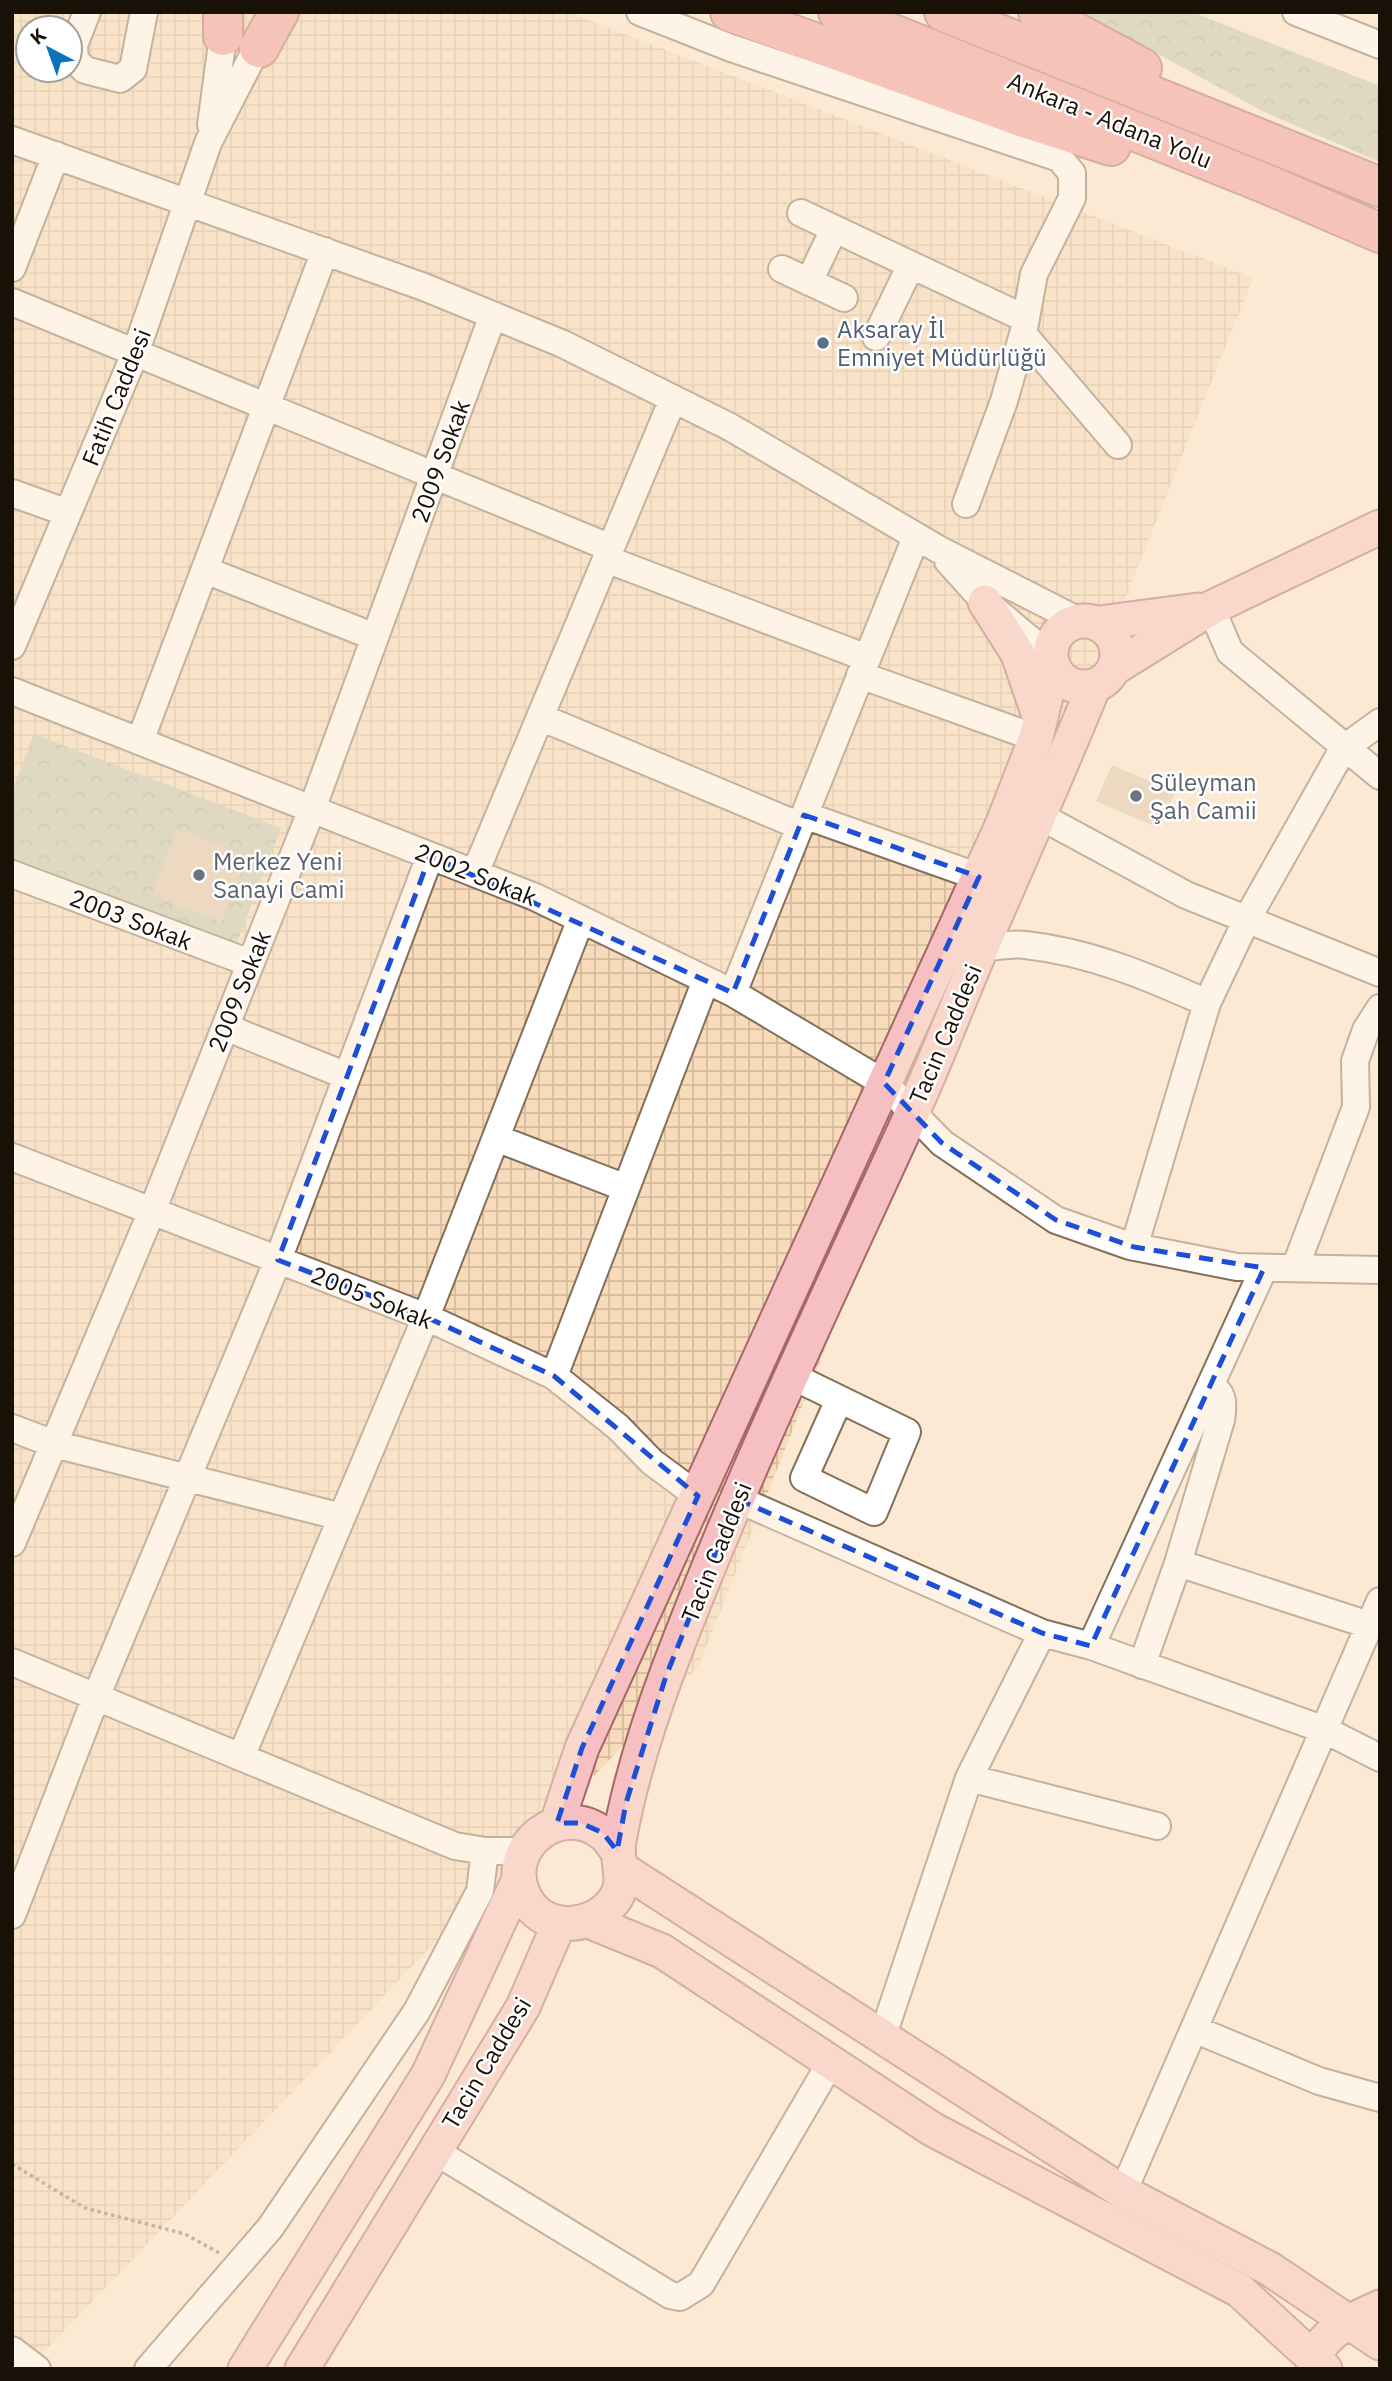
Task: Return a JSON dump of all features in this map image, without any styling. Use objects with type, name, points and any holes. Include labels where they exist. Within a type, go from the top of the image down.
[{"type":"highway","points":[[259,48],[279,12]]},
{"type":"highway","points":[[730,12],[1016,130],[1269,185]]},
{"type":"highway","name":"Ankara - Adana Yolu","points":[[838,12],[1269,185],[1380,233]]},
{"type":"highway","name":"Ankara - Adana Yolu","points":[[944,12],[1380,187]]},
{"type":"highway","points":[[1038,12],[1291,150]]},
{"type":"main road","points":[[1211,608],[1070,624],[1055,638],[1052,662],[1066,682],[1075,686],[1105,676],[1211,608],[1380,527]]},
{"type":"main road","points":[[985,602],[1018,654],[1039,730]]},
{"type":"main road","points":[[1089,622],[1114,637],[1118,657],[1105,676]]},
{"type":"main road","name":"Tacin Caddesi","points":[[557,1824],[582,1748],[979,877],[1039,730],[1052,662]]},
{"type":"main road","name":"Tacin Caddesi","points":[[302,2369],[433,2150],[575,1923],[615,1901],[626,1803],[666,1676],[737,1499],[870,1197],[913,1110],[1040,816],[1105,676]]},
{"type":"main road","points":[[1380,2307],[1350,2322],[1325,2338],[1317,2366],[1240,2290],[932,2129],[662,1951],[575,1923],[542,1918],[529,1906],[521,1865],[536,1834],[557,1824],[581,1823],[603,1833],[620,1860],[883,2035],[1123,2192],[1270,2269],[1350,2322],[1380,2343]]},
{"type":"main road","name":"Tacin Caddesi","points":[[245,2369],[428,2075],[521,1865]]},
{"type":"street","points":[[87,12],[74,45],[75,60],[85,70],[120,79],[133,69],[144,12]]},
{"type":"street","points":[[208,143],[259,48],[271,12]]},
{"type":"street","points":[[640,12],[731,48],[1016,130],[1059,158],[1072,173],[1072,198],[1034,274],[1024,327],[1004,401],[966,504]]},
{"type":"street","points":[[1296,12],[1380,45]]},
{"type":"street","points":[[208,143],[224,20]]},
{"type":"street","points":[[12,140],[325,251],[563,344],[730,428],[927,543],[1089,622]]},
{"type":"street","name":"Fatih Caddesi","points":[[12,646],[136,351],[208,143]]},
{"type":"street","points":[[12,268],[57,155]]},
{"type":"street","points":[[801,213],[911,265],[1024,327],[1118,445]]},
{"type":"street","points":[[809,282],[834,229]]},
{"type":"street","points":[[140,741],[325,251]]},
{"type":"street","points":[[876,337],[911,265]]},
{"type":"street","points":[[782,269],[844,298]]},
{"type":"street","points":[[12,302],[435,475],[864,666],[1039,730]]},
{"type":"street","name":"2009 Sokak","points":[[12,1543],[152,1211],[312,809],[493,315]]},
{"type":"street","points":[[475,873],[673,399]]},
{"type":"street","points":[[12,493],[68,513]]},
{"type":"street","points":[[927,543],[985,602],[1052,662]]},
{"type":"street","points":[[733,993],[864,666],[927,543]]},
{"type":"street","points":[[205,570],[375,637]]},
{"type":"street","points":[[1211,608],[1230,652],[1343,749],[1380,776]]},
{"type":"street","name":"2002 Sokak","points":[[12,691],[475,873],[581,919],[733,993],[884,1083],[942,1143],[1056,1220],[1134,1247],[1237,1267],[1380,1270]]},
{"type":"street","points":[[540,717],[802,821],[979,877]]},
{"type":"street","points":[[1134,1247],[1207,1003],[1247,919],[1343,749],[1380,722]]},
{"type":"street","points":[[1040,816],[1186,895],[1380,973]]},
{"type":"street","points":[[12,1915],[24,1849],[96,1697],[278,1259],[430,856]]},
{"type":"street","name":"2003 Sokak","points":[[12,874],[250,963]]},
{"type":"street","points":[[241,1757],[426,1317],[581,919]]},
{"type":"street","points":[[981,948],[1023,945],[1106,962],[1207,1003]]},
{"type":"street","points":[[554,1376],[706,980]]},
{"type":"street","points":[[1295,1268],[1356,1107],[1355,1061],[1366,1030],[1380,1008]]},
{"type":"street","points":[[225,1027],[347,1076]]},
{"type":"street","points":[[496,1138],[626,1188]]},
{"type":"street","name":"2005 Sokak","points":[[12,1157],[426,1317],[554,1376],[618,1427],[652,1462],[698,1496]]},
{"type":"street","points":[[1091,1646],[1264,1268]]},
{"type":"street","points":[[792,1376],[839,1399]]},
{"type":"street","points":[[1142,1665],[1178,1563],[1221,1420],[1223,1402],[1218,1391],[1210,1387]]},
{"type":"street","points":[[12,1428],[54,1444],[342,1517]]},
{"type":"street","points":[[737,1499],[1042,1633],[1091,1646],[1325,1730],[1380,1758]]},
{"type":"street","points":[[1123,2192],[1375,1613],[1178,1563]]},
{"type":"street","points":[[883,2035],[969,1778],[1042,1633]]},
{"type":"street","points":[[12,1662],[456,1846],[485,1851],[521,1865]]},
{"type":"street","points":[[969,1778],[1157,1826]]},
{"type":"street","points":[[148,2369],[270,2228],[417,2011],[480,1891],[485,1851]]},
{"type":"street","points":[[1194,2029],[1319,2081],[1380,2098]]},
{"type":"street","points":[[433,2150],[670,2295],[680,2297],[701,2284],[831,2062]]},
{"type":"street","points":[[12,2350],[37,2369]]},
{"type":"path","points":[[12,2164],[85,2208],[185,2234],[239,2264]]},
{"type":"highlighted area","points":[[804,815],[979,877],[884,1083],[942,1143],[1056,1220],[1134,1247],[1264,1268],[1091,1646],[1042,1633],[737,1499],[666,1676],[626,1803],[617,1851],[603,1833],[581,1823],[557,1823],[582,1748],[698,1496],[554,1376],[426,1317],[278,1260],[430,856],[733,993]]},
{"type":"shaded area","points":[[12,12],[568,12],[1253,278],[698,1667],[28,2369],[12,2369]]},
{"type":"green space","points":[[1081,12],[1192,12],[1380,86],[1380,162],[1266,113]]},
{"type":"green space","points":[[34,734],[281,828],[236,945],[12,860],[12,791]]},
{"type":"building","name":"Süleyman Şah Camii","points":[[1112,765],[1175,792],[1159,828],[1096,801]]},
{"type":"building","name":"Merkez Yeni Sanayi Cami","points":[[177,829],[247,856],[221,922],[151,895]]},
{"type":"place","name":"Aksaray İl Emniyet Müdürlüğü","points":[[823,343]]},
{"type":"place","name":"Süleyman Şah Camii","points":[[1136,796]]},
{"type":"place","name":"Merkez Yeni Sanayi Cami","points":[[199,875]]}]
